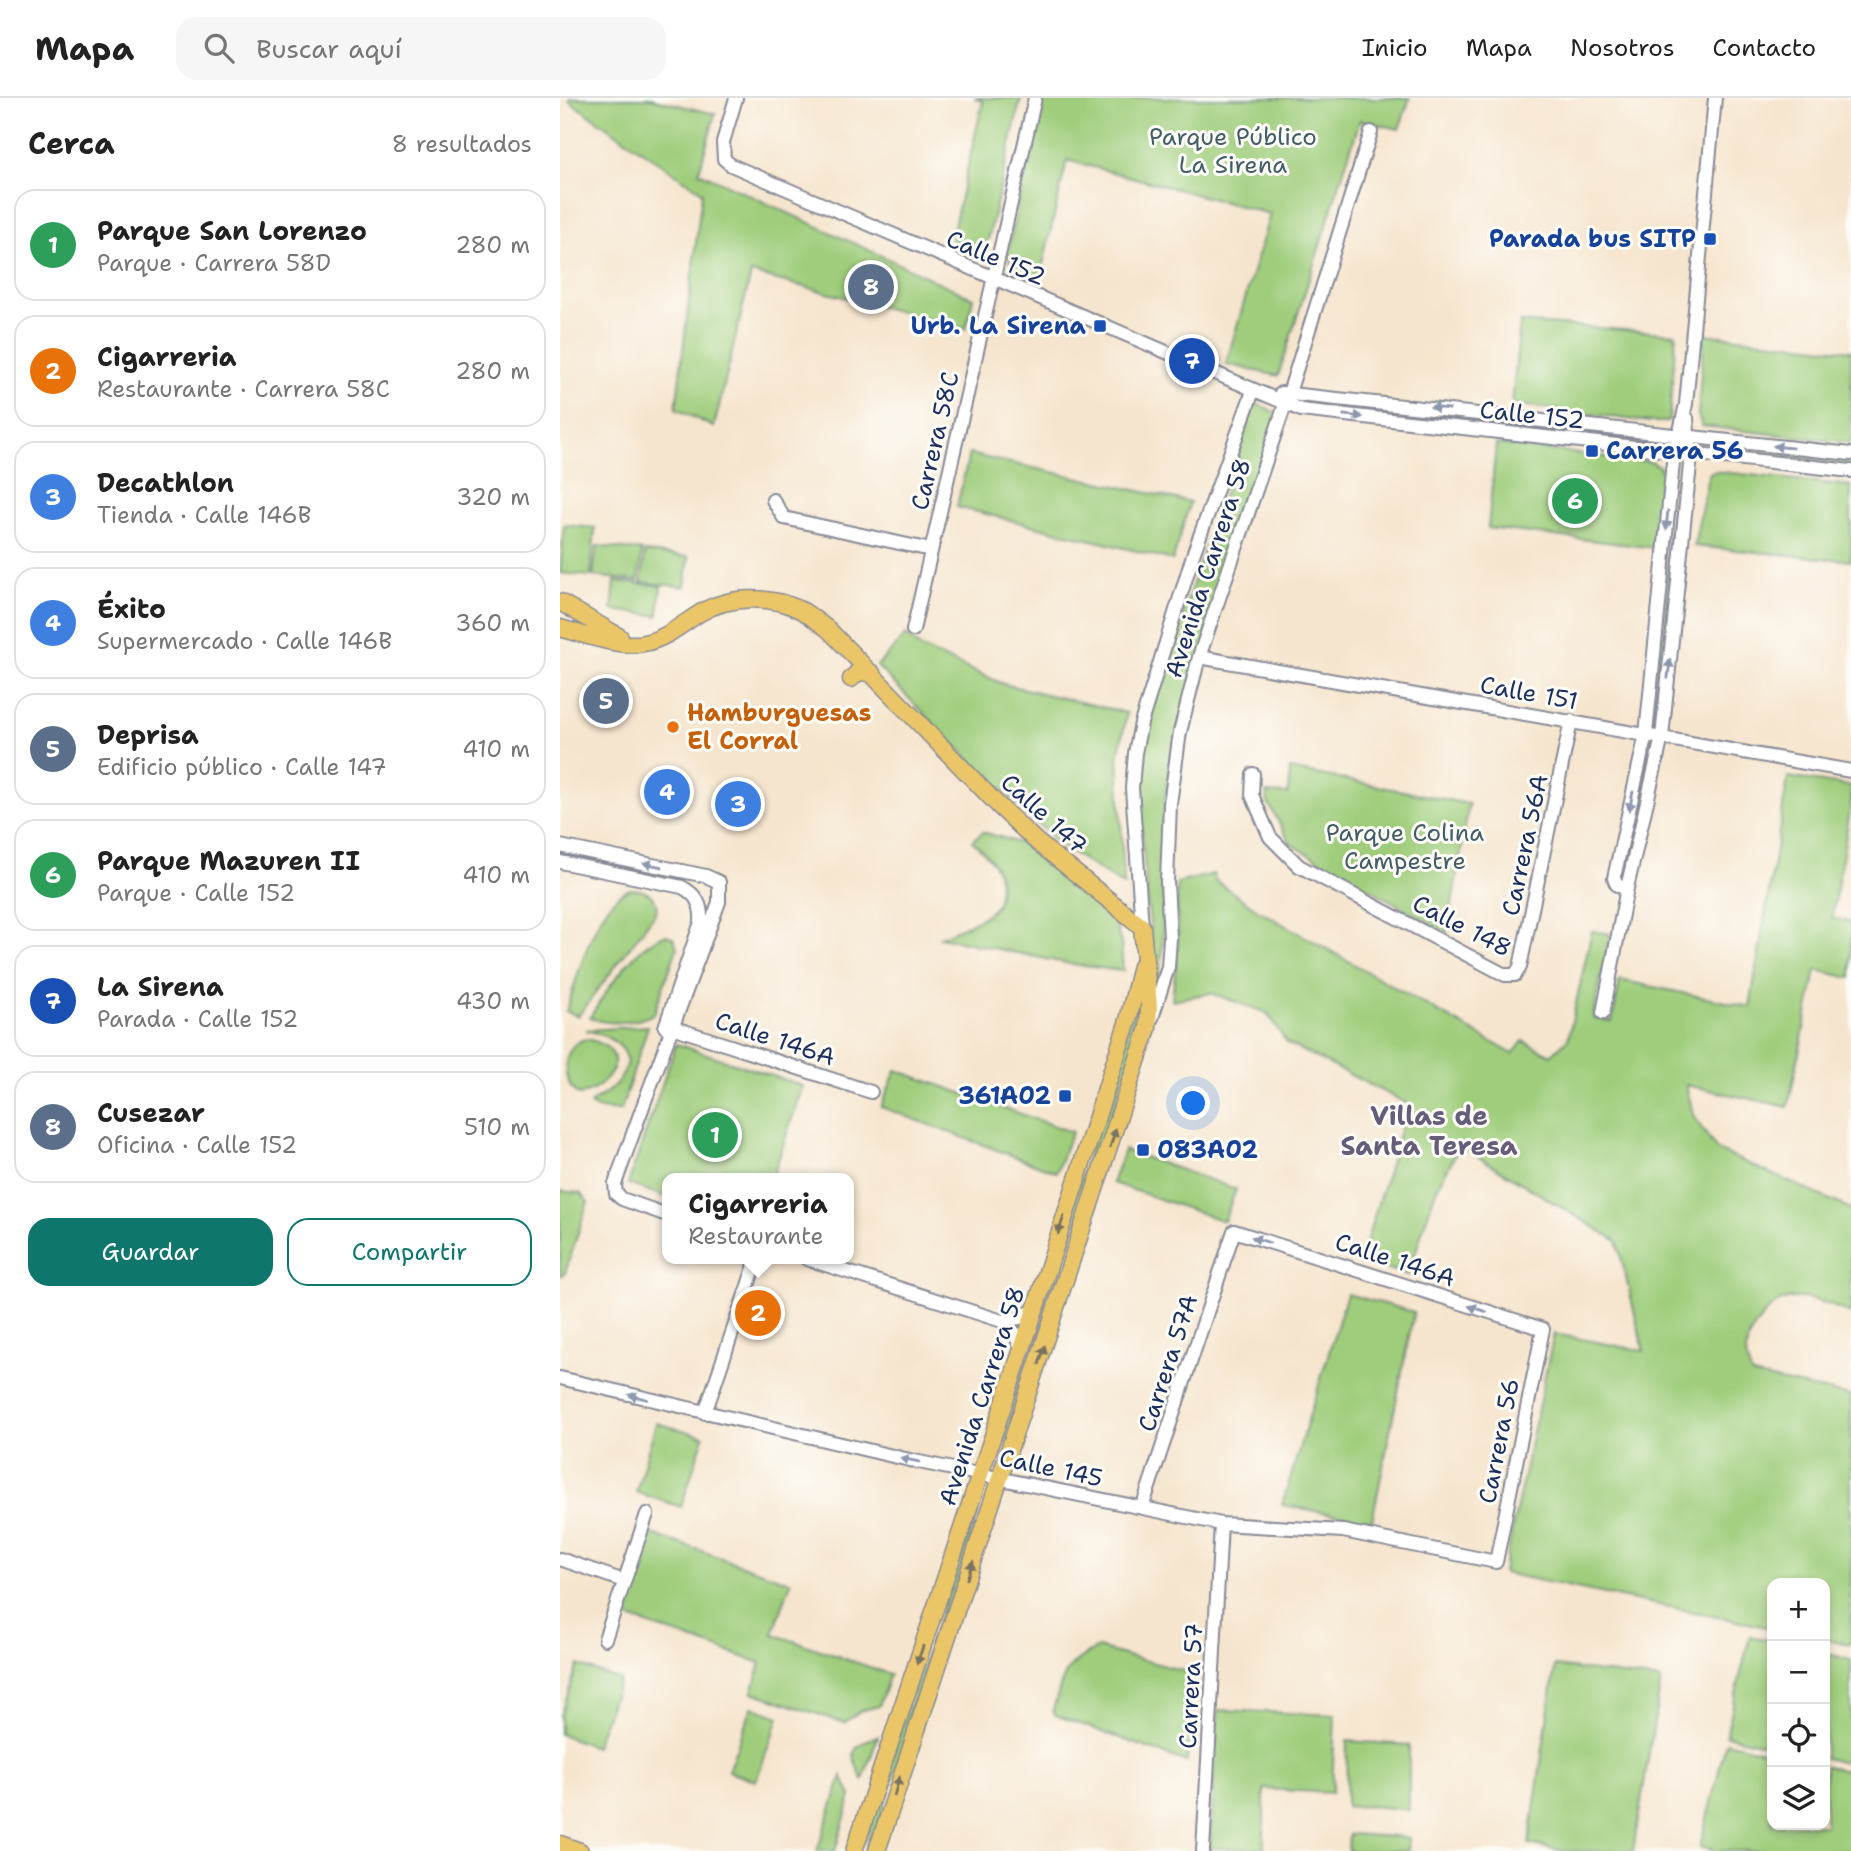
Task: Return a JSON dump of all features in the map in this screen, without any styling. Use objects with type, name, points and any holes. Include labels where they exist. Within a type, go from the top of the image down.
[{"type":"main road","name":"Calle 147","points":[[560,628],[631,644],[661,638],[703,612],[733,600],[770,601],[803,612],[829,630],[860,675],[922,728],[1037,842],[1142,927]]},
{"type":"main road","points":[[560,602],[631,644]]},
{"type":"main road","name":"Avenida Carrera 58","points":[[877,1851],[1148,1028],[1149,1006],[1142,927]]},
{"type":"main road","name":"Avenida Carrera 58","points":[[854,1851],[981,1475],[1128,1020],[1144,953]]},
{"type":"main road","points":[[560,1844],[580,1851]]},
{"type":"street","name":"Calle 152","points":[[736,98],[723,142],[724,159],[740,170],[1253,391],[1288,399],[1851,454]]},
{"type":"street","name":"Carrera 58C","points":[[913,630],[1035,98]]},
{"type":"street","points":[[1627,888],[1615,884],[1614,878],[1646,734],[1675,452],[1683,437],[1715,98]]},
{"type":"street","name":"Avenida Carrera 58","points":[[1148,1028],[1168,967],[1170,804],[1180,732],[1199,656],[1288,399],[1371,132]]},
{"type":"street","name":"Avenida Carrera 58","points":[[1142,927],[1132,788],[1141,723],[1194,552],[1253,391]]},
{"type":"street","name":"Calle 152","points":[[1288,399],[1301,410],[1851,471]]},
{"type":"street","points":[[1603,1013],[1627,888],[1662,737],[1690,465],[1683,437]]},
{"type":"street","points":[[772,500],[784,518],[931,550]]},
{"type":"street","name":"Calle 151","points":[[1199,656],[1851,771]]},
{"type":"street","name":"Carrera 56A","points":[[1515,975],[1520,967],[1571,721]]},
{"type":"street","name":"Calle 148","points":[[1252,774],[1252,795],[1270,837],[1299,866],[1505,975],[1515,975]]},
{"type":"street","points":[[560,846],[706,876],[719,882],[719,902],[670,1026]]},
{"type":"street","points":[[560,862],[682,887],[697,898],[702,914],[670,1026],[615,1184],[616,1194],[629,1202],[662,1212]]},
{"type":"street","name":"Calle 146A","points":[[670,1026],[871,1092]]},
{"type":"street","name":"Calle 146A","points":[[1234,1231],[1543,1329]]},
{"type":"street","name":"Carrera 57A","points":[[1142,1508],[1234,1231]]},
{"type":"street","points":[[705,1413],[755,1264]]},
{"type":"street","points":[[823,1264],[1002,1321],[1015,1333],[1021,1350]]},
{"type":"street","points":[[1002,1321],[1019,1318],[1034,1310]]},
{"type":"street","name":"Carrera 56","points":[[1496,1562],[1543,1329]]},
{"type":"street","name":"Calle 145","points":[[560,1378],[981,1475],[1221,1524],[1343,1531],[1496,1562]]},
{"type":"street","points":[[605,1639],[647,1514]]},
{"type":"street","name":"Carrera 57","points":[[1203,1851],[1221,1524]]},
{"type":"street","points":[[560,1559],[624,1581]]},
{"type":"green space","points":[[570,98],[650,98],[715,114],[699,172],[973,298],[966,329],[751,273],[714,427],[676,409],[702,192],[569,101]]},
{"type":"green space","points":[[974,98],[1021,98],[988,240],[978,248],[951,239],[983,101]]},
{"type":"green space","name":"Parque Público La Sirena","points":[[1042,98],[1410,98],[1399,129],[1360,120],[1278,376],[1226,364],[1270,214],[1067,160],[1039,281],[1014,270],[1007,254]]},
{"type":"green space","points":[[1520,322],[1676,334],[1669,420],[1650,422],[1512,404]]},
{"type":"green space","points":[[1704,334],[1851,351],[1851,443],[1702,426],[1698,415]]},
{"type":"green space","points":[[1312,400],[1639,438],[1639,442],[1309,405]]},
{"type":"green space","points":[[1255,403],[1277,413],[1173,744],[1164,813],[1163,934],[1156,992],[1139,804],[1143,750],[1149,718],[1173,642]]},
{"type":"green space","points":[[1496,444],[1651,462],[1659,466],[1663,474],[1655,548],[1488,528]]},
{"type":"green space","points":[[1723,448],[1851,461],[1851,467],[1723,453]]},
{"type":"green space","points":[[969,454],[1190,502],[1173,560],[957,507]]},
{"type":"green space","points":[[1713,471],[1851,486],[1851,561],[1694,546],[1707,481]]},
{"type":"green space","points":[[1676,478],[1683,478],[1658,723],[1652,722]]},
{"type":"green space","points":[[564,525],[595,528],[591,576],[560,573]]},
{"type":"green space","points":[[597,546],[642,551],[638,581],[593,576]]},
{"type":"green space","points":[[645,552],[689,557],[685,587],[641,582]]},
{"type":"green space","points":[[615,581],[661,586],[658,616],[612,610]]},
{"type":"green space","points":[[906,635],[921,648],[1003,684],[1127,713],[1118,757],[1124,886],[1059,844],[877,666]]},
{"type":"green space","name":"Parque Colina Campestre","points":[[1290,769],[1469,804],[1447,933],[1291,844],[1268,803],[1266,793],[1288,794]]},
{"type":"green space","points":[[1788,777],[1851,786],[1851,805],[1832,918],[1851,922],[1851,978],[1816,970],[1788,1107],[1686,1085],[1694,1117],[1717,1150],[1851,1209],[1851,1314],[1812,1299],[1796,1298],[1779,1302],[1765,1313],[1753,1329],[1746,1354],[1752,1375],[1851,1396],[1851,1644],[1830,1640],[1830,1578],[1767,1578],[1767,1627],[1503,1573],[1554,1334],[1644,1351],[1617,1241],[1460,1146],[1436,1190],[1408,1275],[1361,1260],[1408,1104],[1287,1043],[1267,1013],[1211,993],[1172,1000],[1178,948],[1177,883],[1213,874],[1215,880],[1256,909],[1513,1054],[1523,1041],[1551,1055],[1568,1039],[1592,931],[1610,934],[1593,1018],[1612,1021],[1620,980],[1750,1007]]},
{"type":"green space","points":[[983,832],[1026,845],[1102,909],[1116,926],[1121,943],[1123,971],[1070,964],[940,937],[983,917],[996,905],[999,877],[989,857],[972,841]]},
{"type":"green space","points":[[631,889],[651,895],[657,907],[654,915],[578,1016],[566,1011],[598,923],[619,896]]},
{"type":"green space","points":[[667,935],[674,939],[677,948],[654,1013],[622,1022],[604,1022],[590,1017],[613,982],[634,957],[656,939]]},
{"type":"green space","points":[[1140,991],[1137,1035],[1006,1444],[998,1441]]},
{"type":"green space","points":[[648,1026],[621,1110],[601,1109],[590,1104],[622,1076],[626,1057],[623,1049],[616,1043],[586,1030]]},
{"type":"green space","points":[[587,1039],[610,1051],[614,1058],[613,1067],[602,1083],[580,1095],[569,1083],[566,1065],[572,1048]]},
{"type":"green space","points":[[676,1044],[803,1086],[774,1173],[662,1173],[662,1195],[628,1184]]},
{"type":"green space","points":[[896,1070],[1072,1132],[1056,1172],[881,1107]]},
{"type":"green space","points":[[1124,1150],[1236,1189],[1224,1221],[1112,1183]]},
{"type":"green space","points":[[560,1191],[580,1193],[588,1202],[565,1273],[560,1276]]},
{"type":"green space","points":[[1347,1294],[1414,1312],[1372,1521],[1282,1505]]},
{"type":"green space","points":[[656,1423],[704,1436],[681,1507],[636,1492]]},
{"type":"green space","points":[[975,1513],[978,1514],[942,1630],[869,1851],[865,1851],[872,1815]]},
{"type":"green space","points":[[649,1533],[791,1582],[773,1634],[890,1674],[879,1706],[860,1711],[844,1723],[752,1692],[761,1663],[620,1615]]},
{"type":"green space","points":[[1750,1636],[1767,1640],[1767,1745],[1726,1735]]},
{"type":"green space","points":[[1098,1648],[1191,1673],[1187,1762],[1055,1715],[1053,1710],[1066,1672],[1086,1654]]},
{"type":"green space","points":[[1830,1654],[1851,1660],[1851,1765],[1830,1759]]},
{"type":"green space","points":[[578,1665],[620,1680],[595,1747],[560,1734],[560,1716]]},
{"type":"green space","points":[[1555,1666],[1661,1680],[1633,1851],[1564,1851],[1529,1844]]},
{"type":"green space","points":[[752,1707],[779,1717],[756,1781],[728,1771]]},
{"type":"green space","points":[[1218,1710],[1335,1715],[1332,1793],[1264,1789],[1264,1849],[1210,1848]]},
{"type":"green space","points":[[878,1736],[863,1780],[854,1757],[855,1752],[862,1743]]},
{"type":"green space","points":[[1347,1741],[1409,1745],[1409,1810],[1372,1806],[1346,1807]]},
{"type":"green space","points":[[1726,1742],[1767,1752],[1767,1830],[1830,1830],[1830,1767],[1851,1772],[1851,1851],[1716,1851],[1700,1847]]},
{"type":"green space","points":[[842,1776],[851,1796],[835,1851],[817,1851]]},
{"type":"green space","points":[[1349,1834],[1409,1838],[1408,1851],[1348,1851]]},
{"type":"place","name":"Parada bus SITP","points":[[1710,239]]},
{"type":"place","name":"Cusezar","points":[[871,287]]},
{"type":"place","name":"Urb. La Sirena","points":[[1100,326]]},
{"type":"place","name":"La Sirena","points":[[1192,361]]},
{"type":"place","name":"Carrera 56","points":[[1592,451]]},
{"type":"place","name":"Parque Mazuren II","points":[[1575,501]]},
{"type":"place","name":"Deprisa","points":[[606,701]]},
{"type":"place","name":"Hamburguesas El Corral","points":[[673,727]]},
{"type":"place","name":"Éxito","points":[[667,792]]},
{"type":"place","name":"Decathlon","points":[[738,804]]},
{"type":"place","name":"361A02","points":[[1065,1096]]},
{"type":"place","name":"Parque San Lorenzo","points":[[715,1135]]},
{"type":"place","name":"083A02","points":[[1143,1150]]},
{"type":"place","name":"Cigarreria","points":[[758,1313]]},
{"type":"district","name":"Villas de Santa Teresa","points":[[1429,1131]]}]
